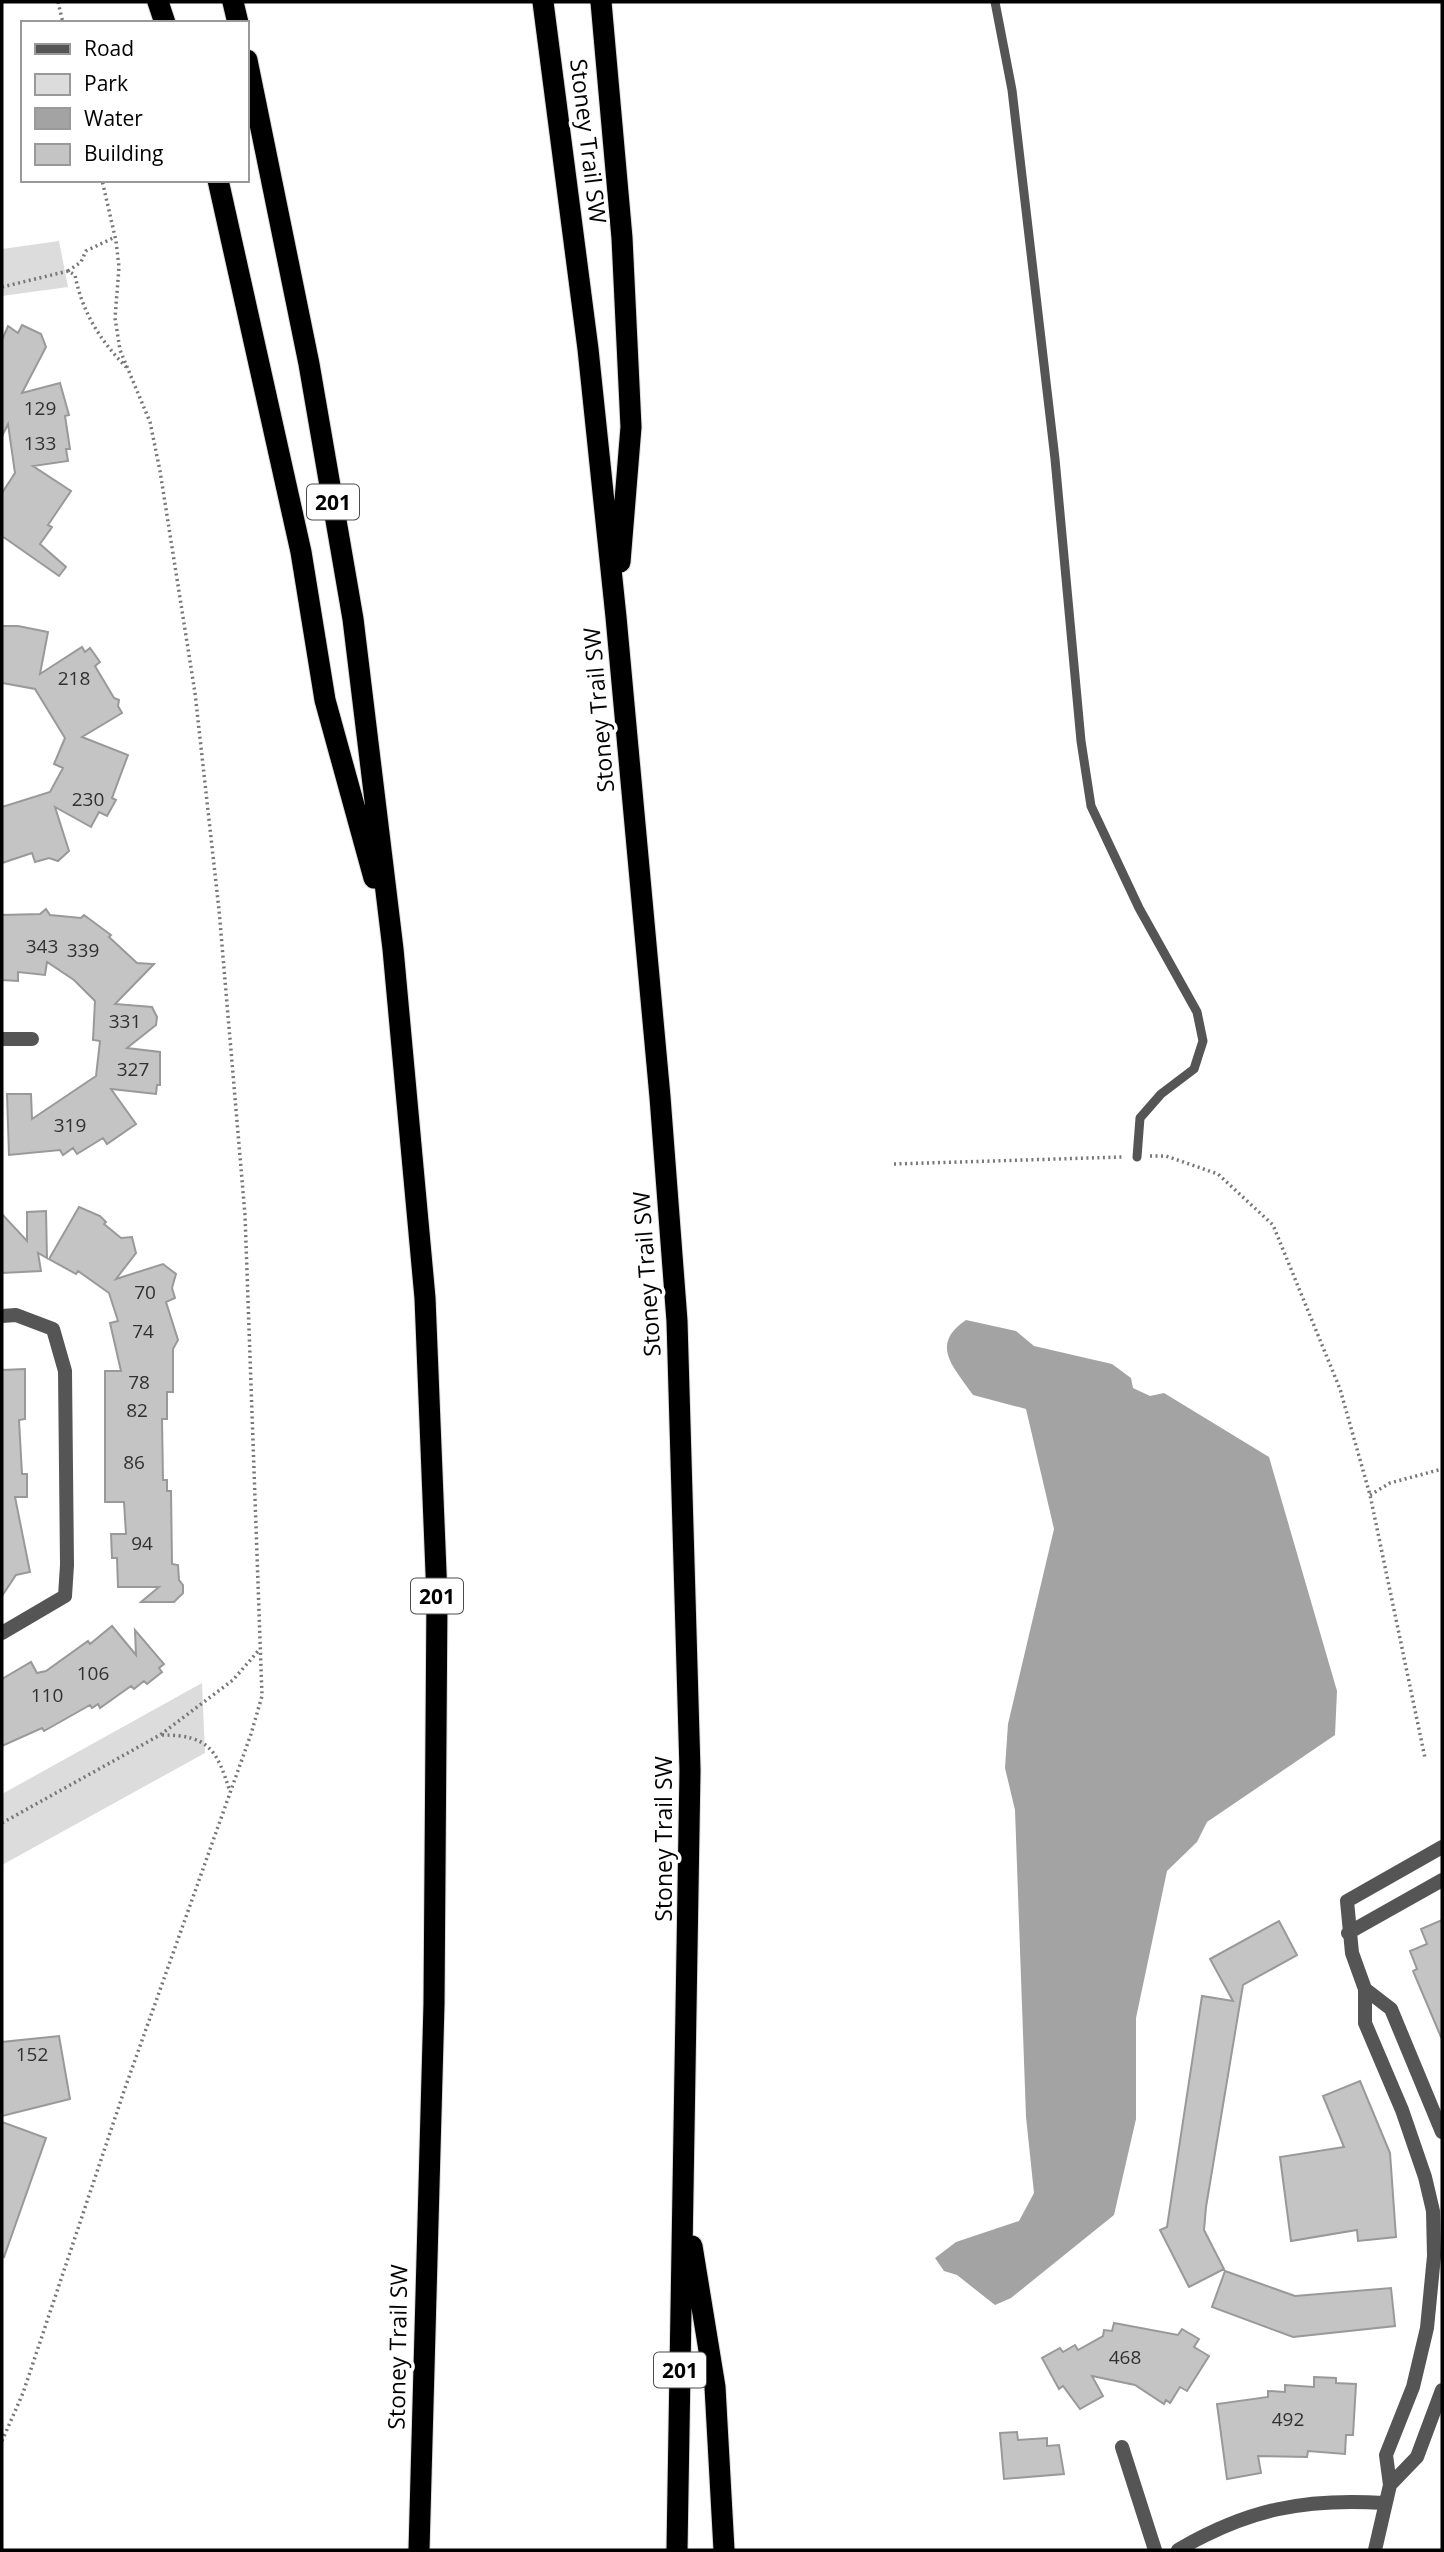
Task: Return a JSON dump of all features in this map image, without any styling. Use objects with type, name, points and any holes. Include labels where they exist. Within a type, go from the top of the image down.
[{"type":"highway","points":[[158,2],[164,21]]},
{"type":"highway","points":[[172,2],[177,21]]},
{"type":"highway","points":[[233,2],[238,21]]},
{"type":"highway","name":"Stoney Trail SW","points":[[543,2],[588,349],[616,617],[660,1097],[677,1321],[690,1770],[677,2550]]},
{"type":"highway","points":[[601,2],[622,238],[631,427],[616,617]]},
{"type":"highway","name":"Stoney Trail SW","points":[[248,65],[309,364],[353,619],[393,949],[425,1298],[437,1597],[434,2004],[419,2550]]},
{"type":"highway","points":[[219,186],[245,312],[301,552],[325,700],[393,949]]},
{"type":"highway","points":[[683,2189],[715,2387],[724,2550]]},
{"type":"street","points":[[2,1039],[33,1039]]},
{"type":"street","points":[[2,1316],[16,1315],[53,1329],[65,1371],[67,1565],[65,1596],[2,1633]]},
{"type":"street","points":[[1390,2486],[1386,2455],[1413,2387],[1427,2328],[1434,2256],[1433,2211],[1406,2122],[1365,2023],[1365,1989],[1348,1933],[1347,1901],[1442,1847]]},
{"type":"street","points":[[1348,1933],[1442,1880]]},
{"type":"street","points":[[1365,1989],[1391,2009],[1442,2132]]},
{"type":"street","points":[[1375,2550],[1390,2486],[1417,2457],[1442,2390]]},
{"type":"street","points":[[1122,2447],[1155,2550]]},
{"type":"street","points":[[1178,2550],[1259,2514],[1286,2506],[1333,2500],[1384,2503]]},
{"type":"lane","points":[[996,2],[1013,104],[1055,459],[1081,741],[1091,806],[1139,908],[1198,1012],[1203,1041],[1194,1069],[1161,1094],[1140,1118],[1137,1157]]},
{"type":"path","points":[[58,2],[63,21]]},
{"type":"path","points":[[2,2441],[23,2393],[124,2091],[230,1794],[262,1696],[254,1401],[245,1215],[218,897],[195,693],[160,471],[150,422],[120,350],[115,318],[119,267],[102,182]]},
{"type":"path","points":[[2,288],[68,271],[81,262],[86,251],[115,237]]},
{"type":"path","points":[[68,271],[75,275],[79,297],[100,339],[127,369]]},
{"type":"path","points":[[894,1164],[1166,1156],[1218,1174],[1273,1225],[1340,1389],[1370,1495],[1425,1758]]},
{"type":"path","points":[[1370,1495],[1390,1483],[1442,1469]]},
{"type":"path","points":[[2,1823],[160,1735],[233,1680],[260,1648]]},
{"type":"path","points":[[160,1735],[192,1737],[208,1745],[217,1756],[230,1794]]},
{"type":"green space","points":[[59,241],[68,287],[2,296],[2,249]]},
{"type":"green space","points":[[202,1683],[205,1753],[2,1865],[2,1794]]},
{"type":"water","points":[[966,1320],[1016,1331],[1034,1346],[1112,1364],[1131,1378],[1133,1388],[1150,1396],[1164,1393],[1269,1457],[1337,1691],[1335,1735],[1207,1822],[1197,1842],[1167,1871],[1136,2018],[1136,2119],[1114,2215],[1011,2298],[995,2305],[957,2275],[944,2271],[935,2258],[956,2242],[1019,2221],[1034,2193],[1026,2117],[1015,1810],[1005,1768],[1008,1724],[1054,1529],[1026,1409],[973,1395],[948,1356],[949,1338]]},
{"type":"building","points":[[22,325],[41,334],[46,347],[22,393],[60,383],[69,415],[65,416],[70,449],[66,449],[68,461],[33,466],[71,491],[48,525],[52,527],[40,544],[66,567],[59,576],[2,536],[2,493],[15,473],[8,424],[2,436],[2,340],[8,326],[18,333]]},
{"type":"building","points":[[2,626],[48,632],[40,674],[82,647],[85,652],[90,648],[100,662],[95,666],[114,698],[119,700],[118,706],[122,713],[82,737],[128,755],[112,798],[116,800],[107,816],[99,812],[91,827],[55,807],[69,851],[58,861],[49,858],[35,862],[32,853],[2,863],[2,807],[50,792],[63,768],[54,764],[65,738],[35,689],[2,683]]},
{"type":"building","points":[[46,909],[50,915],[81,918],[84,915],[111,935],[109,937],[137,963],[154,964],[115,1004],[152,1007],[157,1017],[156,1025],[127,1048],[160,1052],[160,1085],[157,1085],[156,1094],[111,1089],[136,1124],[107,1144],[103,1138],[77,1154],[73,1148],[63,1155],[60,1150],[9,1155],[7,1094],[31,1094],[32,1119],[96,1076],[100,1041],[93,1040],[95,1001],[74,980],[47,962],[45,975],[18,972],[18,981],[2,980],[2,915],[40,914]]},
{"type":"building","points":[[79,1207],[100,1216],[106,1222],[104,1224],[121,1238],[132,1237],[136,1253],[116,1279],[163,1264],[176,1274],[172,1288],[175,1298],[166,1302],[178,1340],[173,1349],[173,1392],[167,1392],[167,1419],[162,1419],[163,1480],[167,1480],[167,1491],[171,1491],[172,1564],[178,1565],[179,1580],[183,1585],[183,1593],[174,1602],[141,1602],[159,1587],[118,1587],[117,1558],[112,1558],[111,1534],[126,1534],[124,1502],[105,1502],[105,1371],[121,1371],[110,1323],[118,1321],[109,1293],[78,1271],[76,1274],[49,1259]]},
{"type":"building","points":[[46,1211],[47,1258],[38,1253],[41,1271],[2,1273],[2,1214],[27,1241],[27,1212]]},
{"type":"building","points":[[25,1369],[25,1419],[19,1420],[22,1474],[27,1474],[27,1497],[15,1497],[30,1572],[16,1575],[2,1596],[2,1370]]},
{"type":"building","points":[[112,1626],[136,1655],[135,1630],[164,1664],[159,1668],[162,1672],[147,1684],[144,1681],[134,1689],[131,1686],[100,1708],[98,1704],[92,1708],[90,1705],[44,1731],[42,1728],[2,1746],[2,1679],[31,1662],[37,1673],[46,1671],[88,1641],[90,1644]]},
{"type":"building","points":[[1442,1920],[1441,2037],[1413,1971],[1417,1969],[1410,1951],[1427,1944],[1421,1929]]},
{"type":"building","points":[[1279,1921],[1297,1955],[1243,1985],[1206,2207],[1204,2230],[1224,2269],[1189,2287],[1160,2230],[1167,2227],[1202,1996],[1233,2001],[1210,1959]]},
{"type":"building","points":[[59,2036],[70,2099],[2,2116],[2,2042]]},
{"type":"building","points":[[1360,2081],[1390,2153],[1396,2237],[1358,2241],[1357,2230],[1291,2241],[1280,2157],[1344,2147],[1323,2096]]},
{"type":"building","points":[[2,2122],[46,2138],[4,2257],[2,2256]]},
{"type":"building","points":[[1225,2271],[1295,2296],[1391,2288],[1395,2326],[1293,2337],[1212,2307]]},
{"type":"building","points":[[1114,2323],[1178,2335],[1182,2329],[1199,2339],[1194,2347],[1209,2356],[1187,2391],[1180,2387],[1170,2403],[1166,2400],[1164,2404],[1135,2385],[1092,2376],[1103,2396],[1080,2409],[1063,2386],[1059,2389],[1042,2358],[1060,2348],[1063,2352],[1075,2345],[1078,2350],[1103,2336],[1104,2330],[1112,2331]]},
{"type":"building","points":[[1314,2377],[1336,2378],[1336,2383],[1356,2384],[1353,2435],[1346,2435],[1345,2454],[1308,2451],[1307,2457],[1258,2456],[1261,2473],[1227,2479],[1217,2404],[1268,2397],[1268,2391],[1285,2392],[1285,2385],[1314,2387]]},
{"type":"building","points":[[1017,2432],[1018,2440],[1047,2438],[1047,2446],[1059,2445],[1064,2474],[1004,2479],[1000,2433]]}]
